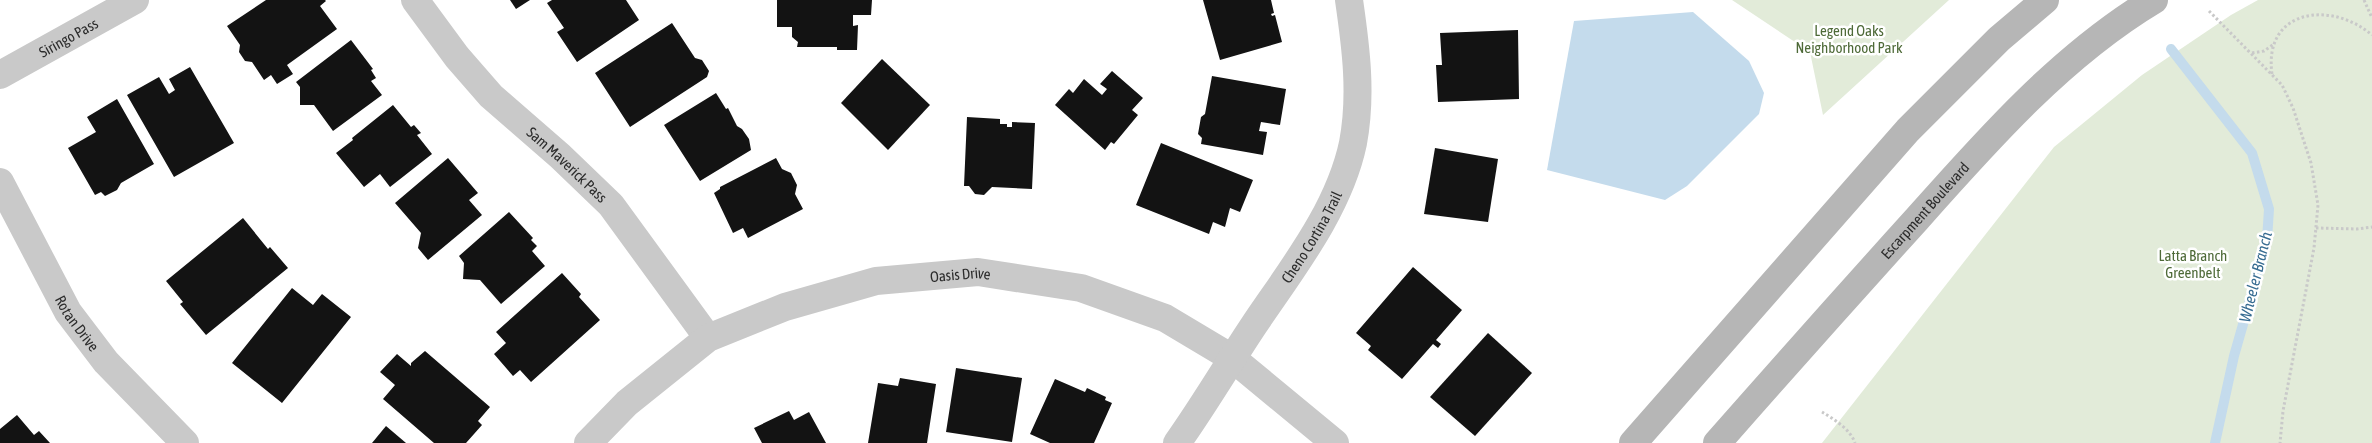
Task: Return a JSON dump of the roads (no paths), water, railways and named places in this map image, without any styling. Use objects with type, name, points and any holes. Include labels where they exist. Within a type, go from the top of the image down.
[{"type":"main road","points":[[1633,443],[1915,124],[1999,39],[2045,0]]},
{"type":"main road","name":"Escarpment Boulevard","points":[[1717,443],[1971,158],[2050,80],[2099,38],[2154,0]]},
{"type":"street","name":"Siringo Pass","points":[[0,75],[135,0]]},
{"type":"street","name":"Sam Maverick Pass","points":[[415,0],[458,57],[491,96],[560,156],[611,205],[708,338]]},
{"type":"street","name":"Cheno Cortina Trail","points":[[1177,443],[1325,217],[1352,145],[1358,108],[1358,73],[1349,0]]},
{"type":"street","name":"Rotan Drive","points":[[0,182],[68,312],[106,362],[185,443]]},
{"type":"street","name":"Oasis Drive","points":[[588,443],[627,403],[708,338],[785,307],[876,281],[978,272],[1081,288],[1166,318],[1232,358],[1335,443]]},
{"type":"water","points":[[1693,12],[1749,61],[1764,93],[1759,114],[1687,186],[1665,200],[1547,170],[1574,21]]},
{"type":"waterway","name":"Wheeler Branch","points":[[2171,49],[2252,153],[2269,209],[2267,240],[2234,356],[2215,443]]},
{"type":"park label","name":"Legend Oaks Neighborhood Park","points":[[1849,38]]},
{"type":"park label","name":"Latta Branch Greenbelt","points":[[2193,264]]}]
